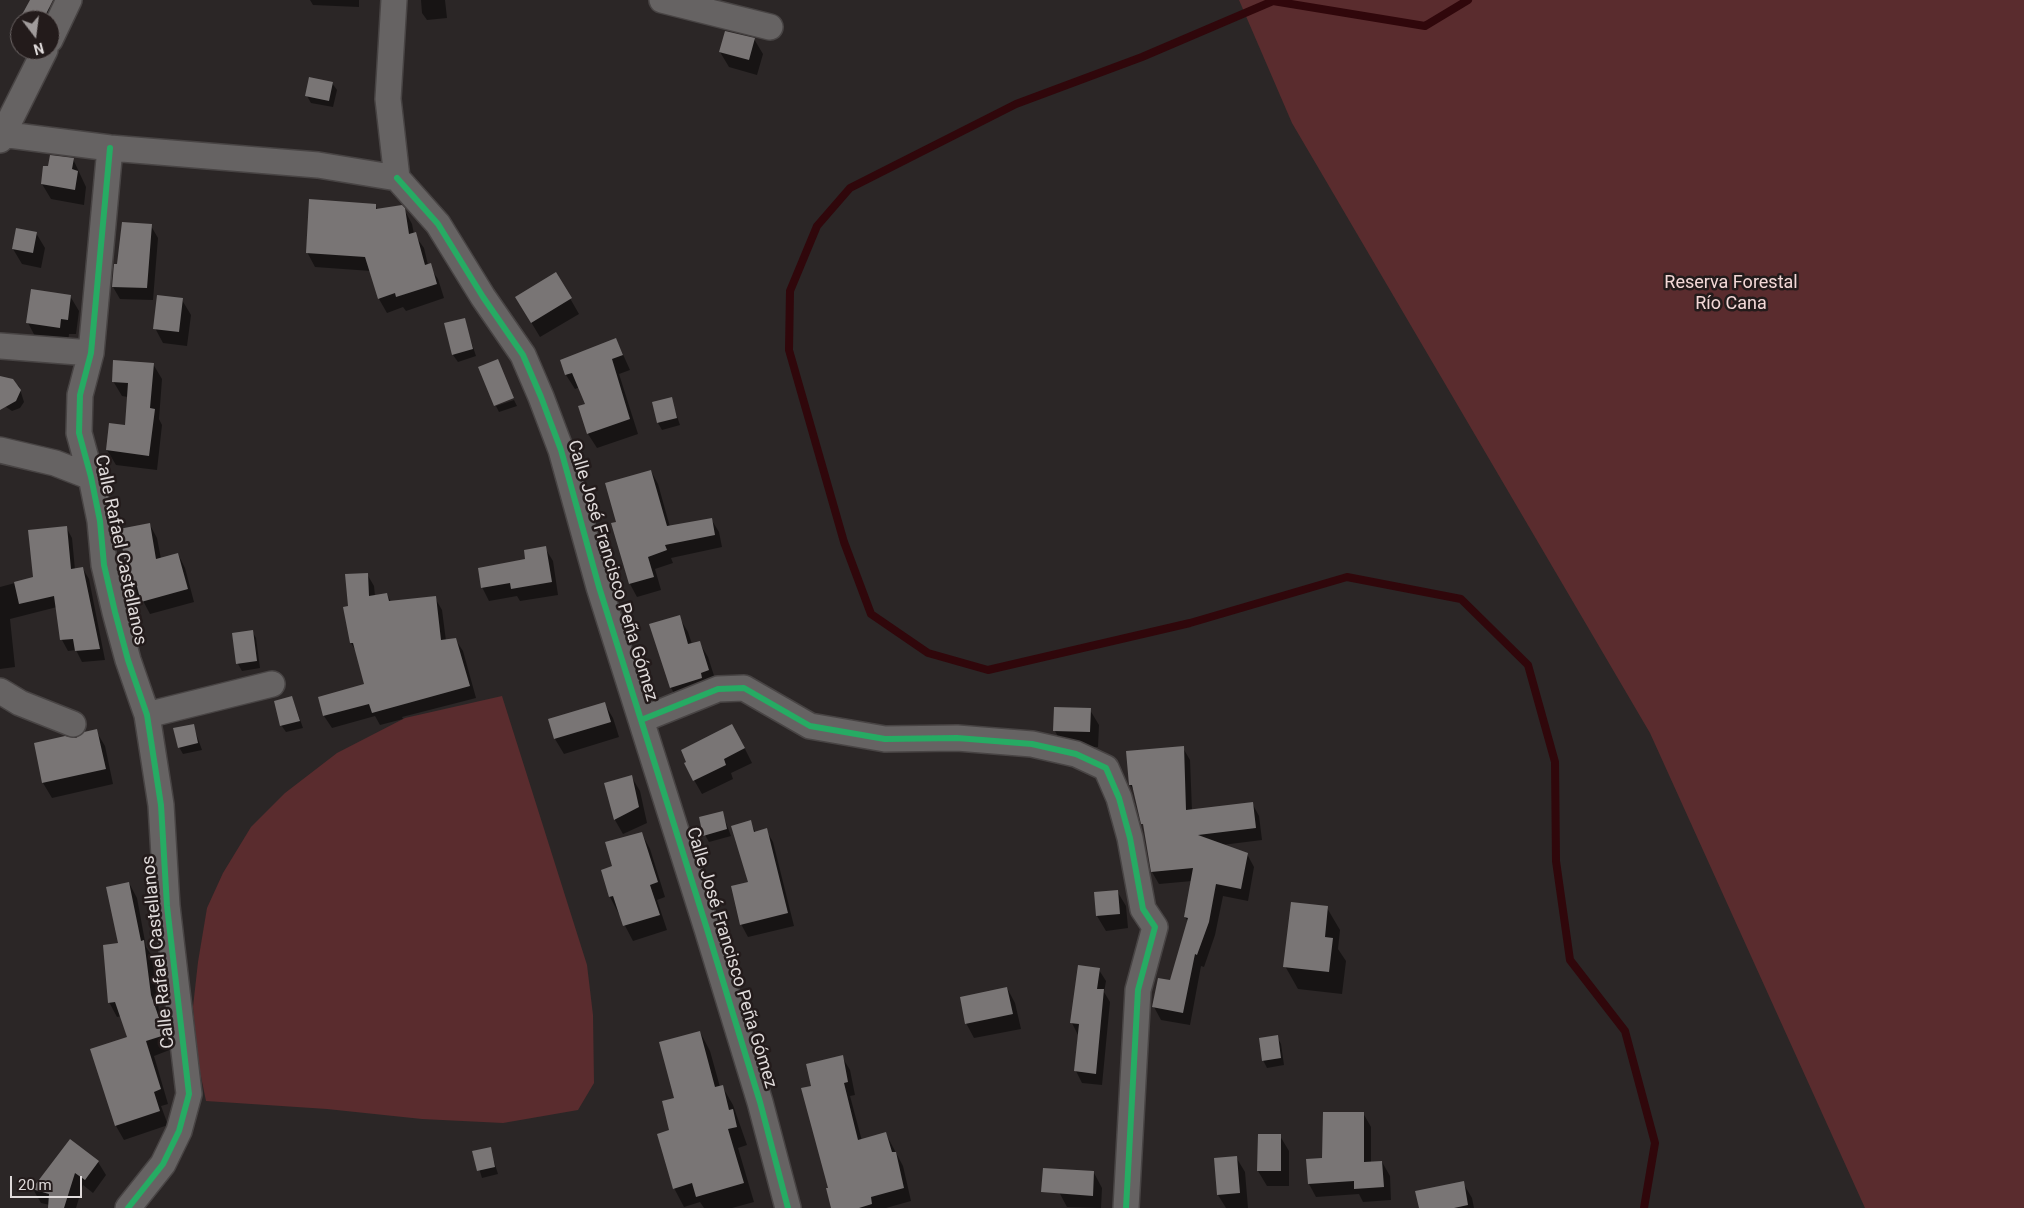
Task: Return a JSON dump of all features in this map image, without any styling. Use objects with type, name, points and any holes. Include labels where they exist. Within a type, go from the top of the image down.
[{"type":"street","points":[[60,19],[69,0]]},
{"type":"street","points":[[40,60],[1,136],[110,148],[318,165],[397,178],[388,99],[394,0]]},
{"type":"street","points":[[662,0],[770,27]]},
{"type":"street","name":"Calle Rafael Castellanos","points":[[110,148],[91,354],[80,395],[80,433],[100,521],[104,565],[115,612],[128,660],[147,715],[161,805],[168,906],[189,1094],[180,1132],[163,1164],[128,1208]]},
{"type":"street","name":"Calle José Francisco Peña Gómez","points":[[397,178],[438,224],[483,297],[523,355],[561,450],[598,588],[760,1102],[788,1208]]},
{"type":"street","points":[[0,346],[91,354]]},
{"type":"street","points":[[0,450],[55,463],[91,477]]},
{"type":"street","points":[[147,715],[272,684]]},
{"type":"street","points":[[641,720],[718,689],[744,688],[810,726],[885,739],[957,738],[1032,744],[1076,754],[1106,768],[1119,798],[1130,838],[1144,909],[1155,927],[1138,990],[1126,1208]]},
{"type":"street","points":[[0,691],[20,703],[73,724]]},
{"type":"green space","name":"Reserva Forestal Río Cana","points":[[1239,0],[2024,0],[2024,1208],[1865,1208],[1650,733],[1292,123]]},
{"type":"green space","points":[[502,696],[587,965],[593,1015],[594,1083],[578,1110],[503,1123],[422,1119],[327,1109],[206,1101],[198,1062],[193,1007],[198,962],[207,908],[223,873],[251,827],[285,793],[337,753],[405,718]]},
{"type":"building","points":[[30,0],[53,0],[48,10],[24,10]]},
{"type":"building","points":[[725,31],[755,38],[749,60],[719,52]]},
{"type":"building","points":[[309,77],[333,82],[329,101],[305,96]]},
{"type":"building","points":[[50,155],[74,158],[72,169],[78,171],[75,190],[41,184],[43,166],[48,166]]},
{"type":"building","points":[[309,199],[376,204],[376,209],[402,205],[405,208],[409,234],[416,232],[425,265],[431,263],[437,284],[396,297],[395,293],[378,299],[365,257],[306,253]]},
{"type":"building","points":[[122,222],[152,224],[147,288],[112,287],[114,264],[117,264]]},
{"type":"building","points":[[16,228],[37,232],[33,253],[12,249]]},
{"type":"building","points":[[556,272],[572,298],[531,323],[515,297]]},
{"type":"building","points":[[31,289],[71,295],[68,320],[61,319],[60,328],[26,323]]},
{"type":"building","points":[[157,295],[183,298],[179,332],[153,329]]},
{"type":"building","points":[[465,318],[473,349],[452,355],[444,323]]},
{"type":"building","points":[[616,338],[623,355],[612,359],[630,419],[587,434],[578,406],[585,404],[572,373],[565,375],[560,360]]},
{"type":"building","points":[[498,359],[514,398],[494,406],[478,367]]},
{"type":"building","points":[[113,360],[154,363],[150,408],[155,409],[149,456],[106,450],[109,423],[125,425],[128,383],[112,382]]},
{"type":"building","points":[[0,376],[13,379],[21,390],[16,401],[0,410]]},
{"type":"building","points":[[672,397],[677,418],[657,423],[652,402]]},
{"type":"building","points":[[651,470],[667,526],[712,518],[715,535],[665,545],[667,550],[648,557],[654,577],[629,584],[611,523],[616,522],[605,483]]},
{"type":"building","points":[[150,523],[156,559],[178,553],[188,589],[141,602],[136,583],[129,585],[119,529]]},
{"type":"building","points":[[67,526],[71,569],[83,567],[100,649],[75,651],[73,639],[60,640],[54,596],[19,604],[14,582],[33,577],[28,530]]},
{"type":"building","points":[[546,546],[552,582],[511,589],[510,583],[481,588],[478,568],[525,559],[524,550]]},
{"type":"building","points":[[368,573],[369,596],[387,593],[389,601],[436,596],[441,640],[456,638],[470,686],[372,713],[369,704],[323,716],[318,697],[364,684],[353,643],[350,643],[343,607],[348,606],[345,574]]},
{"type":"building","points":[[680,615],[688,644],[700,641],[709,670],[701,673],[702,678],[670,688],[649,624]]},
{"type":"building","points":[[253,630],[257,661],[236,664],[232,633]]},
{"type":"building","points":[[292,696],[300,721],[280,726],[274,701]]},
{"type":"building","points":[[605,702],[611,722],[554,739],[548,719]]},
{"type":"building","points":[[1054,707],[1091,708],[1090,732],[1053,731]]},
{"type":"building","points":[[194,724],[198,743],[178,748],[173,728]]},
{"type":"building","points":[[732,724],[745,748],[724,759],[726,765],[693,781],[684,763],[686,762],[681,750]]},
{"type":"building","points":[[97,729],[106,769],[42,783],[34,743],[65,736],[76,738],[84,732]]},
{"type":"building","points":[[1184,746],[1186,810],[1253,802],[1256,828],[1198,835],[1248,853],[1241,889],[1216,884],[1209,922],[1197,955],[1195,954],[1183,1013],[1152,1007],[1158,978],[1170,980],[1188,918],[1184,917],[1193,868],[1151,872],[1143,824],[1141,824],[1132,785],[1129,785],[1126,751]]},
{"type":"building","points":[[632,775],[639,807],[614,820],[604,783]]},
{"type":"building","points":[[723,811],[727,829],[703,836],[699,817]]},
{"type":"building","points":[[751,820],[754,832],[767,828],[788,913],[740,925],[731,886],[748,882],[731,826]]},
{"type":"building","points":[[642,832],[658,882],[650,885],[660,915],[623,926],[613,896],[609,897],[601,870],[612,866],[605,842]]},
{"type":"building","points":[[129,882],[141,941],[144,940],[151,995],[165,1035],[146,1041],[161,1089],[154,1092],[160,1111],[115,1126],[90,1049],[127,1037],[115,1002],[108,1003],[103,945],[118,943],[106,887]]},
{"type":"building","points":[[1118,890],[1120,914],[1096,916],[1094,892]]},
{"type":"building","points":[[1291,902],[1328,906],[1325,937],[1333,938],[1329,972],[1283,967]]},
{"type":"building","points":[[1078,965],[1100,968],[1097,989],[1104,989],[1096,1074],[1074,1071],[1079,1024],[1070,1023]]},
{"type":"building","points":[[1007,987],[1013,1014],[965,1024],[960,997]]},
{"type":"building","points":[[700,1031],[715,1087],[723,1085],[729,1110],[733,1109],[737,1127],[728,1129],[744,1183],[696,1197],[692,1183],[673,1189],[657,1134],[669,1130],[662,1101],[674,1098],[659,1042]]},
{"type":"building","points":[[1278,1035],[1281,1058],[1262,1061],[1259,1038]]},
{"type":"building","points":[[843,1055],[848,1082],[844,1083],[858,1140],[886,1132],[892,1152],[896,1152],[904,1188],[871,1197],[872,1204],[859,1208],[831,1208],[826,1188],[828,1188],[801,1088],[811,1086],[806,1064]]},
{"type":"building","points":[[1323,1112],[1364,1112],[1364,1162],[1382,1161],[1384,1187],[1354,1189],[1354,1181],[1308,1184],[1306,1159],[1322,1158]]},
{"type":"building","points":[[1258,1134],[1281,1134],[1281,1171],[1257,1171]]},
{"type":"building","points":[[70,1139],[99,1161],[85,1180],[75,1173],[64,1208],[48,1208],[49,1194],[32,1189]]},
{"type":"building","points":[[491,1147],[495,1167],[477,1171],[472,1151]]},
{"type":"building","points":[[1237,1156],[1240,1193],[1217,1195],[1214,1158]]},
{"type":"building","points":[[1043,1168],[1094,1171],[1093,1196],[1041,1192]]},
{"type":"building","points":[[1464,1181],[1468,1205],[1454,1208],[1419,1208],[1415,1191]]},
{"type":"waterway","points":[[1468,0],[1425,26],[1273,1],[1142,57],[1016,104],[850,188],[817,226],[790,291],[789,350],[844,542],[871,614],[928,653],[988,670],[1190,623],[1347,577],[1461,599],[1528,665],[1555,762],[1556,861],[1570,960],[1625,1031],[1655,1143],[1644,1208]]},
{"type":"cycle path","points":[[110,148],[91,353],[80,395],[79,433],[100,521],[104,565],[115,612],[128,660],[147,715],[161,805],[167,906],[189,1094],[179,1131],[163,1164],[128,1208]]},
{"type":"cycle path","points":[[397,178],[438,224],[483,297],[523,355],[541,397],[561,450],[599,587],[760,1102],[788,1208]]},
{"type":"cycle path","points":[[641,720],[718,689],[744,688],[810,726],[885,739],[957,738],[1032,744],[1076,754],[1106,768],[1119,798],[1130,838],[1143,909],[1155,927],[1138,990],[1126,1208]]}]
